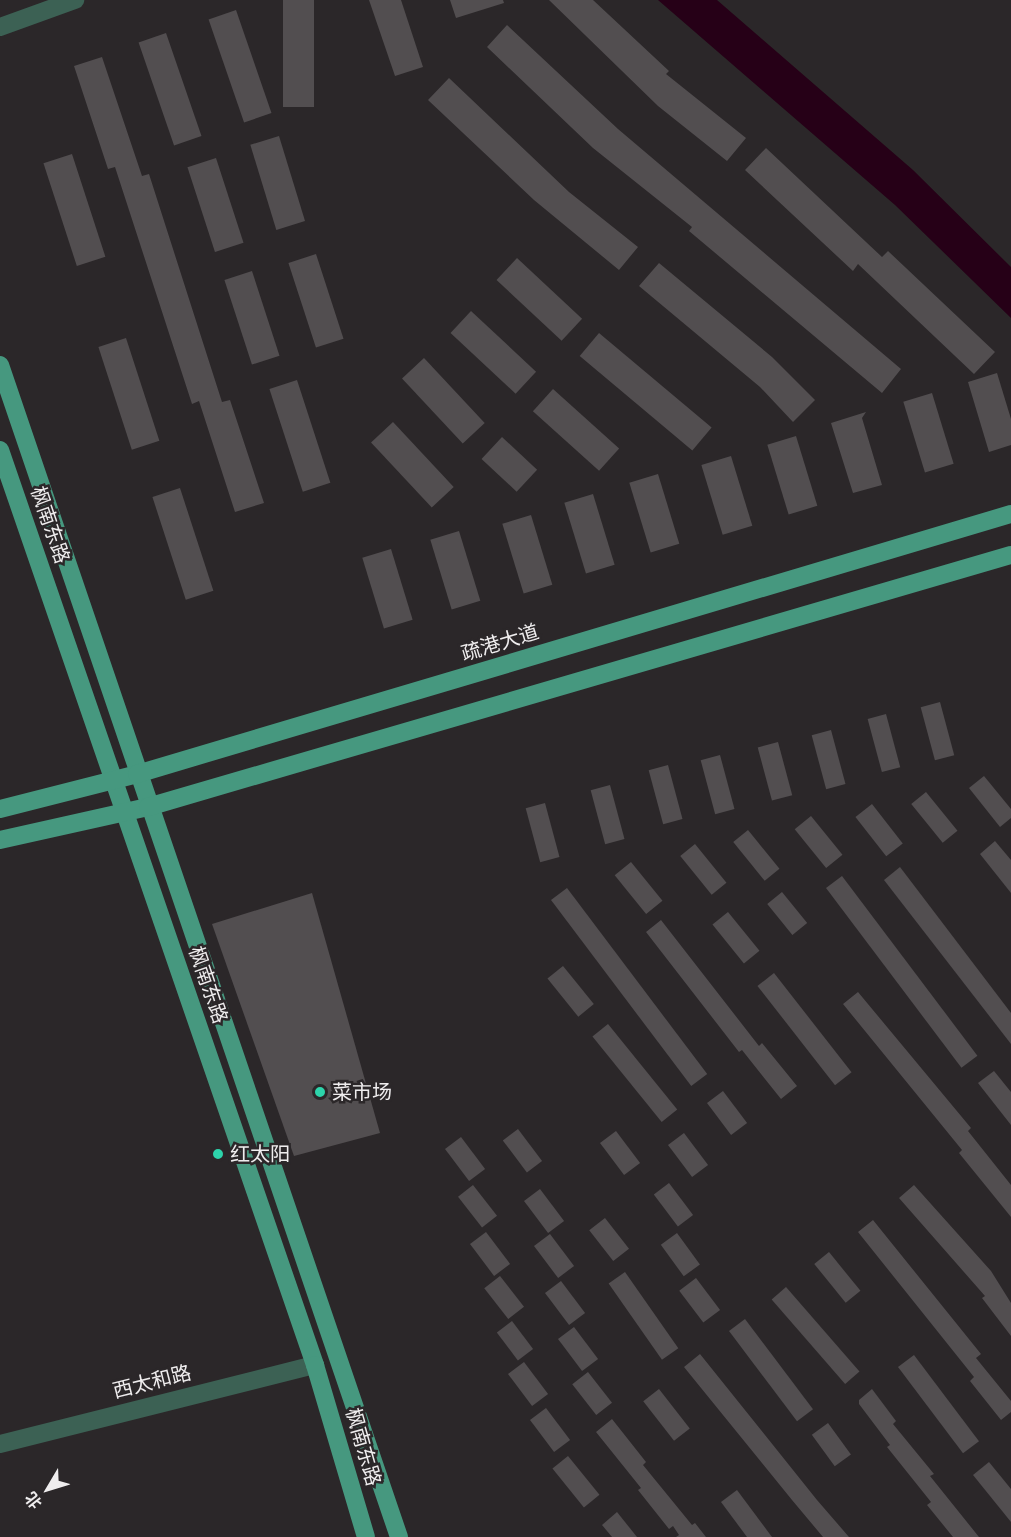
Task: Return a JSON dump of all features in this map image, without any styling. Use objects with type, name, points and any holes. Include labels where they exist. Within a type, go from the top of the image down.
[{"type":"main road","points":[[0,365],[148,807],[399,1537]]},
{"type":"main road","name":"枫南东路","points":[[0,450],[315,1365],[366,1537]]},
{"type":"main road","name":"疏港大道","points":[[0,808],[137,774],[1011,514]]},
{"type":"main road","points":[[0,840],[148,807],[1011,555]]},
{"type":"street","points":[[0,27],[75,0]]},
{"type":"street","name":"西太和路","points":[[0,1444],[315,1365]]},
{"type":"shaded area","points":[[658,0],[717,0],[913,170],[1011,267],[1011,318],[895,205]]},
{"type":"building","points":[[283,0],[314,0],[314,107],[283,107]]},
{"type":"building","points":[[369,0],[401,0],[423,67],[395,76]]},
{"type":"building","points":[[450,0],[503,0],[504,3],[456,18]]},
{"type":"building","points":[[549,0],[593,0],[669,71],[666,74],[746,138],[727,161],[658,106]]},
{"type":"building","points":[[236,10],[271,113],[244,123],[209,19]]},
{"type":"building","points":[[507,25],[618,129],[901,369],[882,393],[689,231],[692,227],[593,148],[487,47]]},
{"type":"building","points":[[166,33],[201,136],[174,146],[139,42]]},
{"type":"building","points":[[102,57],[142,176],[149,174],[222,402],[230,400],[264,503],[235,512],[199,401],[192,404],[115,167],[108,169],[74,66]]},
{"type":"building","points":[[449,78],[569,192],[638,247],[619,270],[534,200],[428,100]]},
{"type":"building","points":[[279,136],[305,221],[276,230],[250,145]]},
{"type":"building","points":[[766,148],[882,257],[888,251],[995,352],[974,374],[858,264],[853,271],[745,170]]},
{"type":"building","points":[[72,154],[105,257],[77,266],[43,163]]},
{"type":"building","points":[[216,158],[244,243],[215,252],[187,167]]},
{"type":"building","points":[[316,254],[344,339],[316,348],[288,263]]},
{"type":"building","points":[[517,258],[582,319],[562,341],[497,280]]},
{"type":"building","points":[[659,263],[772,357],[815,400],[793,422],[760,387],[639,286]]},
{"type":"building","points":[[252,271],[280,356],[252,365],[224,280]]},
{"type":"building","points":[[471,311],[536,372],[516,394],[451,333]]},
{"type":"building","points":[[599,333],[712,427],[692,450],[580,356]]},
{"type":"building","points":[[126,338],[159,441],[132,450],[98,347]]},
{"type":"building","points":[[424,358],[485,423],[463,444],[402,378]]},
{"type":"building","points":[[997,373],[1011,419],[1011,445],[989,452],[968,382]]},
{"type":"building","points":[[297,380],[330,483],[303,492],[269,389]]},
{"type":"building","points":[[553,389],[619,449],[599,471],[533,411]]},
{"type":"building","points":[[932,393],[954,464],[925,473],[903,402]]},
{"type":"building","points":[[866,412],[862,418],[882,485],[853,493],[831,423]]},
{"type":"building","points":[[393,422],[454,487],[432,508],[371,442]]},
{"type":"building","points":[[796,436],[817,506],[789,515],[767,445]]},
{"type":"building","points":[[502,437],[537,470],[517,492],[482,459]]},
{"type":"building","points":[[731,456],[752,526],[723,535],[701,465]]},
{"type":"building","points":[[658,474],[679,544],[651,553],[629,483]]},
{"type":"building","points":[[180,488],[213,591],[186,600],[152,497]]},
{"type":"building","points":[[593,494],[615,565],[586,574],[564,503]]},
{"type":"building","points":[[531,515],[552,585],[524,594],[502,524]]},
{"type":"building","points":[[459,531],[480,601],[452,610],[430,540]]},
{"type":"building","points":[[391,549],[413,620],[384,629],[362,558]]},
{"type":"building","points":[[940,702],[954,755],[935,760],[921,707]]},
{"type":"building","points":[[886,714],[900,767],[882,772],[868,719]]},
{"type":"building","points":[[831,730],[845,784],[826,789],[812,735]]},
{"type":"building","points":[[778,742],[792,795],[772,801],[758,747]]},
{"type":"building","points":[[720,755],[734,809],[715,814],[701,760]]},
{"type":"building","points":[[668,765],[682,819],[663,824],[649,770]]},
{"type":"building","points":[[984,776],[1011,809],[1011,818],[1000,827],[969,788]]},
{"type":"building","points":[[610,785],[624,839],[605,844],[591,790]]},
{"type":"building","points":[[926,792],[957,831],[943,843],[911,804]]},
{"type":"building","points":[[545,803],[559,857],[540,862],[526,808]]},
{"type":"building","points":[[872,804],[903,843],[886,856],[855,817]]},
{"type":"building","points":[[811,816],[842,855],[826,868],[795,829]]},
{"type":"building","points":[[748,830],[779,869],[765,881],[733,842]]},
{"type":"building","points":[[995,841],[1011,860],[1011,893],[980,854]]},
{"type":"building","points":[[695,844],[726,883],[712,895],[680,856]]},
{"type":"building","points":[[631,862],[662,901],[646,914],[615,875]]},
{"type":"building","points":[[900,867],[1011,1013],[1011,1044],[884,880]]},
{"type":"building","points":[[842,876],[977,1056],[961,1068],[826,888]]},
{"type":"building","points":[[567,888],[707,1074],[691,1086],[551,900]]},
{"type":"building","points":[[782,892],[807,923],[792,935],[767,904]]},
{"type":"building","points":[[312,893],[380,1133],[294,1156],[212,924]]},
{"type":"building","points":[[728,912],[759,951],[744,963],[712,925]]},
{"type":"building","points":[[661,920],[759,1046],[762,1043],[797,1086],[781,1099],[742,1050],[739,1052],[646,932]]},
{"type":"building","points":[[563,966],[594,1004],[578,1017],[547,979]]},
{"type":"building","points":[[774,973],[852,1072],[835,1085],[757,986]]},
{"type":"building","points":[[858,992],[971,1128],[968,1131],[1011,1185],[1011,1217],[959,1153],[962,1150],[843,1004]]},
{"type":"building","points":[[608,1024],[677,1109],[662,1122],[592,1037]]},
{"type":"building","points":[[994,1071],[1011,1092],[1011,1125],[978,1083]]},
{"type":"building","points":[[723,1091],[747,1123],[731,1135],[707,1103]]},
{"type":"building","points":[[518,1129],[542,1161],[527,1172],[503,1140]]},
{"type":"building","points":[[616,1131],[640,1163],[624,1175],[600,1143]]},
{"type":"building","points":[[684,1133],[708,1165],[692,1177],[668,1145]]},
{"type":"building","points":[[461,1137],[485,1169],[469,1181],[445,1149]]},
{"type":"building","points":[[669,1183],[693,1215],[678,1226],[654,1194]]},
{"type":"building","points":[[473,1185],[497,1216],[482,1227],[458,1197]]},
{"type":"building","points":[[914,1185],[991,1271],[1011,1303],[1011,1336],[982,1298],[985,1296],[899,1198]]},
{"type":"building","points":[[540,1189],[564,1221],[548,1233],[524,1201]]},
{"type":"building","points":[[605,1218],[629,1249],[613,1261],[589,1230]]},
{"type":"building","points":[[873,1220],[981,1354],[976,1358],[1011,1401],[1011,1412],[1001,1420],[970,1381],[974,1377],[858,1232]]},
{"type":"building","points":[[486,1232],[510,1264],[494,1276],[470,1244]]},
{"type":"building","points":[[677,1233],[700,1265],[684,1276],[661,1245]]},
{"type":"building","points":[[550,1234],[574,1266],[558,1278],[534,1246]]},
{"type":"building","points":[[829,1252],[860,1291],[846,1303],[814,1264]]},
{"type":"building","points":[[625,1272],[678,1348],[662,1360],[609,1283]]},
{"type":"building","points":[[500,1276],[524,1307],[508,1319],[484,1288]]},
{"type":"building","points":[[696,1278],[720,1310],[703,1323],[679,1291]]},
{"type":"building","points":[[561,1281],[585,1313],[569,1325],[545,1293]]},
{"type":"building","points":[[786,1287],[859,1372],[845,1384],[772,1299]]},
{"type":"building","points":[[745,1319],[813,1409],[797,1421],[729,1331]]},
{"type":"building","points":[[512,1321],[533,1349],[518,1360],[497,1332]]},
{"type":"building","points":[[574,1327],[598,1359],[582,1371],[558,1339]]},
{"type":"building","points":[[700,1354],[849,1537],[823,1537],[792,1500],[684,1367]]},
{"type":"building","points":[[914,1355],[979,1441],[963,1453],[898,1367]]},
{"type":"building","points":[[524,1362],[548,1394],[532,1406],[508,1374]]},
{"type":"building","points":[[588,1372],[612,1403],[596,1415],[572,1384]]},
{"type":"building","points":[[659,1389],[690,1428],[674,1441],[643,1401]]},
{"type":"building","points":[[872,1389],[896,1421],[893,1424],[934,1474],[930,1476],[979,1537],[953,1537],[927,1505],[931,1502],[887,1447],[890,1445],[859,1404],[859,1400]]},
{"type":"building","points":[[546,1408],[570,1440],[554,1452],[530,1420]]},
{"type":"building","points":[[612,1419],[646,1462],[643,1465],[692,1525],[695,1523],[706,1537],[676,1537],[679,1535],[673,1526],[669,1529],[638,1490],[641,1488],[596,1432]]},
{"type":"building","points":[[828,1423],[851,1455],[835,1466],[812,1435]]},
{"type":"building","points":[[568,1456],[599,1495],[584,1507],[552,1469]]},
{"type":"building","points":[[989,1462],[1011,1489],[1011,1522],[973,1475]]},
{"type":"building","points":[[737,1490],[772,1537],[747,1537],[721,1502]]},
{"type":"building","points":[[617,1512],[637,1537],[612,1537],[602,1525]]},
{"type":"place","name":"菜市场","points":[[320,1092]]},
{"type":"place","name":"红太阳","points":[[218,1154]]}]
